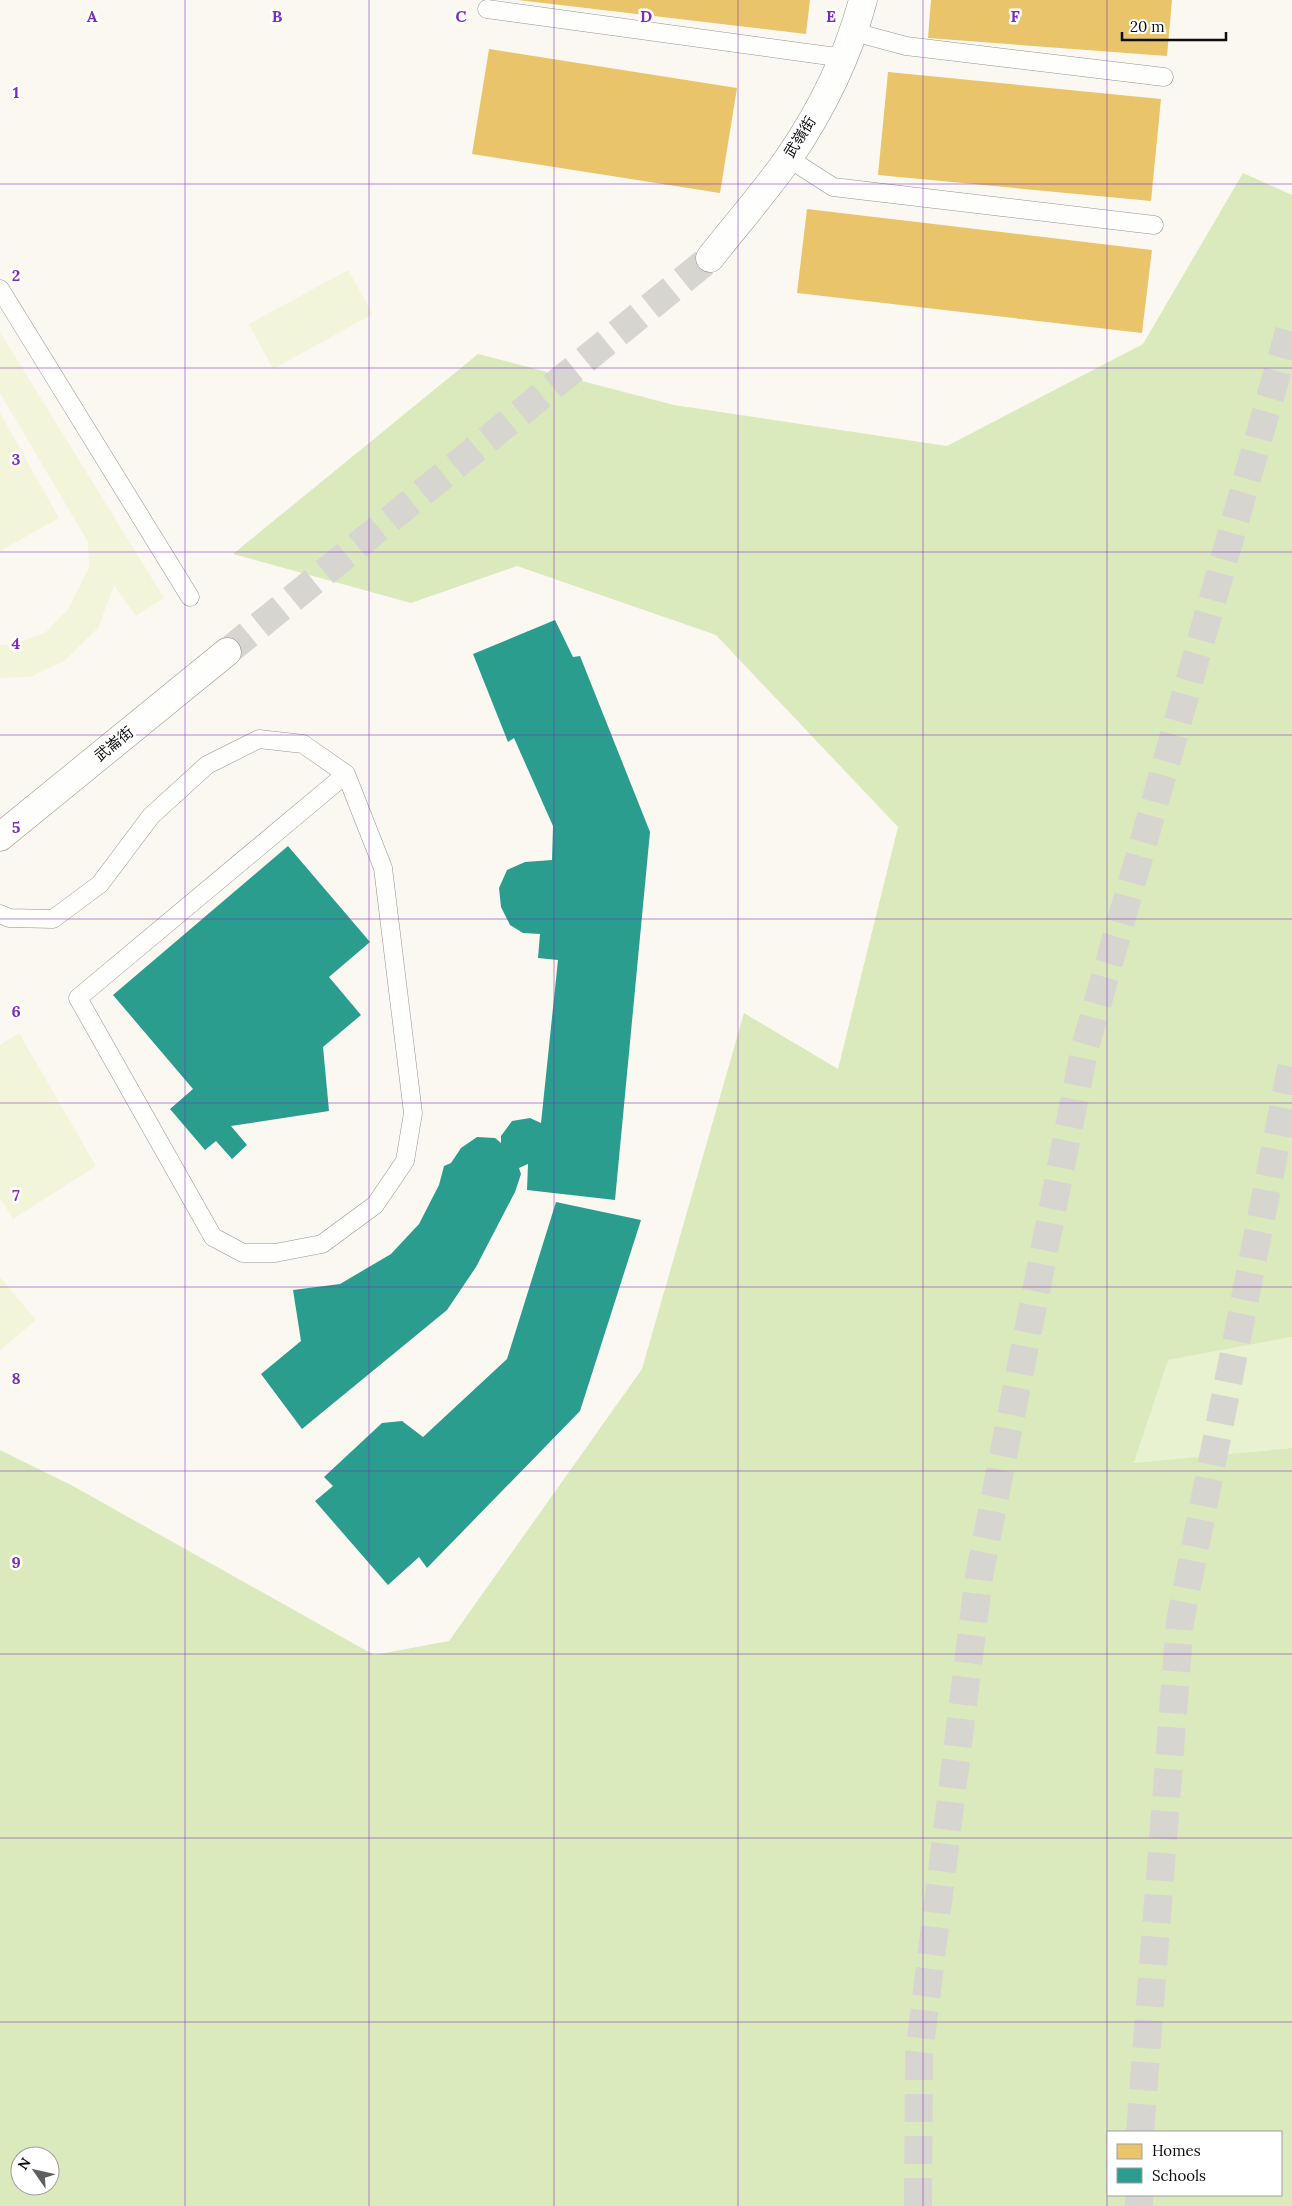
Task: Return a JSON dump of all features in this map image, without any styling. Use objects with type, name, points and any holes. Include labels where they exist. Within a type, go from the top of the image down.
[{"type":"street","name":"武嶺街","points":[[710,258],[788,158],[819,107],[844,58],[863,0]]},
{"type":"street","name":"武崙街","points":[[0,837],[227,652]]},
{"type":"lane","points":[[487,9],[844,58]]},
{"type":"lane","points":[[854,32],[906,46],[1164,77]]},
{"type":"lane","points":[[788,158],[833,187],[1154,225]]},
{"type":"lane","points":[[0,289],[190,598]]},
{"type":"lane","points":[[0,914],[9,918],[53,919],[100,884],[151,816],[206,765],[260,739],[303,744],[346,774],[384,868],[413,1113],[405,1161],[375,1205],[322,1244],[275,1253],[242,1253],[213,1237],[78,998],[346,774]]},
{"type":"green space","points":[[1243,173],[1292,195],[1292,1337],[1168,1360],[1134,1463],[1292,1448],[1292,2206],[0,2206],[0,1450],[73,1486],[374,1655],[449,1641],[642,1369],[744,1013],[838,1069],[898,827],[716,635],[517,566],[411,603],[233,554],[478,354],[674,405],[947,446],[1143,344]]},
{"type":"green space","points":[[348,270],[373,314],[273,369],[249,324]]},
{"type":"green space","points":[[0,332],[164,598],[136,616],[114,586],[98,628],[64,661],[30,677],[0,678],[0,645],[14,644],[45,633],[68,609],[89,567],[88,542],[0,393]]},
{"type":"green space","points":[[0,413],[59,518],[0,551]]},
{"type":"green space","points":[[19,1033],[96,1166],[13,1219],[0,1198],[0,1045]]},
{"type":"green space","points":[[0,1277],[36,1320],[0,1350]]},
{"type":"green space","points":[[1292,1337],[1292,1448],[1134,1464],[1167,1360]]},
{"type":"building: Homes","points":[[518,0],[810,0],[806,34]]},
{"type":"building: Homes","points":[[931,0],[1172,0],[1167,56],[928,38]]},
{"type":"building: Homes","points":[[489,49],[737,88],[720,193],[472,154]]},
{"type":"building: Homes","points":[[888,72],[1161,99],[1151,201],[878,175]]},
{"type":"building: Homes","points":[[807,209],[1152,250],[1142,333],[797,293]]},
{"type":"building: Schools","points":[[555,620],[573,657],[580,656],[650,832],[615,1200],[527,1190],[528,1164],[519,1168],[521,1174],[515,1192],[476,1267],[447,1310],[302,1429],[261,1374],[301,1341],[293,1290],[340,1284],[391,1254],[419,1224],[439,1185],[444,1166],[451,1163],[461,1148],[477,1137],[495,1138],[501,1143],[501,1136],[512,1121],[530,1118],[541,1123],[558,960],[538,958],[540,934],[523,933],[510,925],[501,907],[499,888],[507,870],[525,862],[552,860],[553,826],[514,738],[508,742],[473,654]]},
{"type":"building: Schools","points":[[288,846],[370,942],[329,977],[361,1015],[323,1047],[329,1111],[231,1126],[247,1145],[232,1159],[216,1141],[205,1150],[170,1109],[193,1089],[113,995]]},
{"type":"building: Schools","points":[[556,1202],[641,1220],[580,1411],[427,1568],[419,1557],[388,1585],[315,1501],[333,1486],[324,1477],[382,1423],[402,1421],[423,1437],[507,1359]]},
{"type":"tunnel","points":[[227,652],[710,258]]},
{"type":"tunnel","points":[[918,2206],[919,2054],[979,1576],[1085,1047],[1292,321]]},
{"type":"tunnel","points":[[1140,2131],[1180,1622],[1292,1064]]},
{"type":"tunnel","points":[[1139,2196],[1139,2206]]}]
